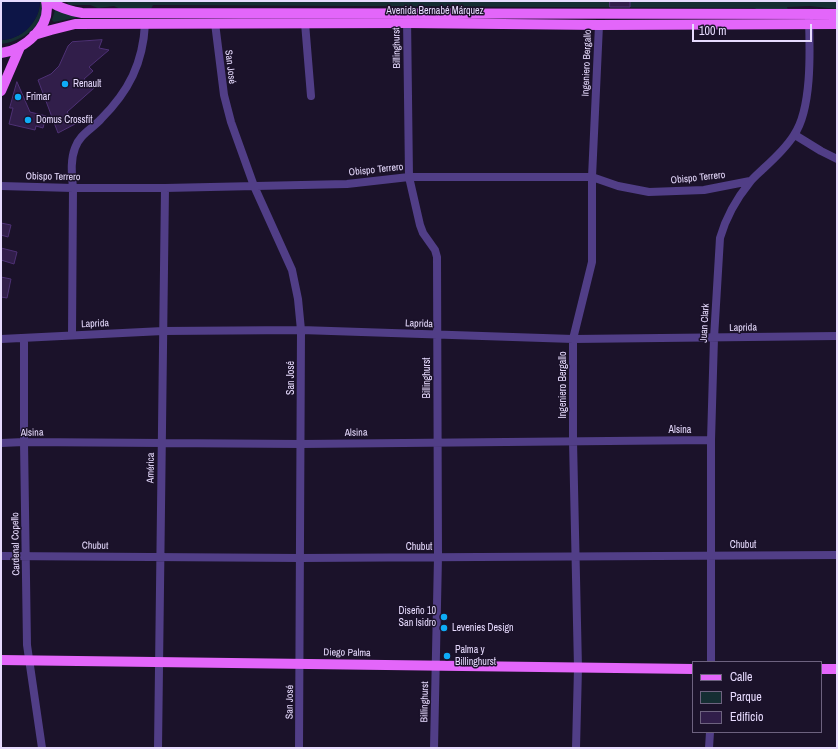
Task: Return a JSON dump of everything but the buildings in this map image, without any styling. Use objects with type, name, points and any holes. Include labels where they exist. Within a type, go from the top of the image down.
[{"type":"main road","name":"Avenida Bernabé Márquez","points":[[48,1],[65,10],[82,13],[407,18],[599,25],[837,24]]},
{"type":"main road","points":[[1,53],[20,47],[34,35],[41,26],[45,17],[48,1]]},
{"type":"main road","name":"Avenida Bernabé Márquez","points":[[34,35],[75,24],[304,23],[407,18],[837,14]]},
{"type":"main road","points":[[1,91],[20,47]]},
{"type":"main road","name":"Diego Palma","points":[[1,660],[692,669]]},
{"type":"main road","points":[[822,669],[837,669]]},
{"type":"street","name":"Juan Clark","points":[[711,661],[711,440],[714,338],[720,238],[724,223],[750,181],[795,135],[802,116],[806,96],[809,60],[809,14]]},
{"type":"street","name":"Billinghurst","points":[[407,18],[409,177],[420,225],[435,250],[437,257],[438,557],[434,748]]},
{"type":"street","name":"San José","points":[[214,23],[224,95],[231,122],[254,186],[292,270],[298,299],[301,330],[299,748]]},
{"type":"street","points":[[304,23],[311,96]]},
{"type":"street","points":[[72,335],[72,165],[75,147],[79,139],[116,103],[127,87],[140,58],[145,24]]},
{"type":"street","name":"Ingeniero Bergallo","points":[[576,748],[578,668],[573,441],[574,339],[590,276],[592,262],[592,177],[599,25]]},
{"type":"street","points":[[795,135],[837,159]]},
{"type":"street","name":"Obispo Terrero","points":[[1,186],[165,188],[347,184],[409,177],[592,177],[618,186],[649,192],[704,190],[750,181]]},
{"type":"street","name":"América","points":[[158,748],[165,188]]},
{"type":"street","name":"Laprida","points":[[1,338],[163,331],[301,330],[574,339],[837,336]]},
{"type":"street","name":"Cardenal Copello","points":[[24,338],[27,645],[42,748]]},
{"type":"street","name":"Alsina","points":[[1,444],[24,442],[300,444],[711,440]]},
{"type":"street","name":"Chubut","points":[[1,556],[300,558],[837,555]]},
{"type":"street","points":[[709,748],[710,733]]},
{"type":"green space","points":[[40,1],[43,1],[41,17],[34,28],[19,39],[1,44],[1,40],[16,37],[33,23],[37,16]]},
{"type":"green space","points":[[66,1],[837,1],[837,9],[810,6],[787,7],[788,10],[755,8],[153,5],[151,9],[120,9],[114,6],[98,8],[90,5],[69,5]]},
{"type":"green space","points":[[55,10],[80,17],[54,22],[52,20]]},
{"type":"shaded area","points":[[1,1],[40,1],[37,16],[28,28],[16,37],[1,40]]},
{"type":"place","name":"Renault","points":[[65,84]]},
{"type":"place","name":"Frimar","points":[[18,97]]},
{"type":"place","name":"Domus Crossfit","points":[[28,120]]},
{"type":"place","name":"Diseño 10 San Isidro","points":[[444,617]]},
{"type":"place","name":"Levenies Design","points":[[444,628]]},
{"type":"place","name":"Palma y Billinghurst","points":[[447,656]]}]
